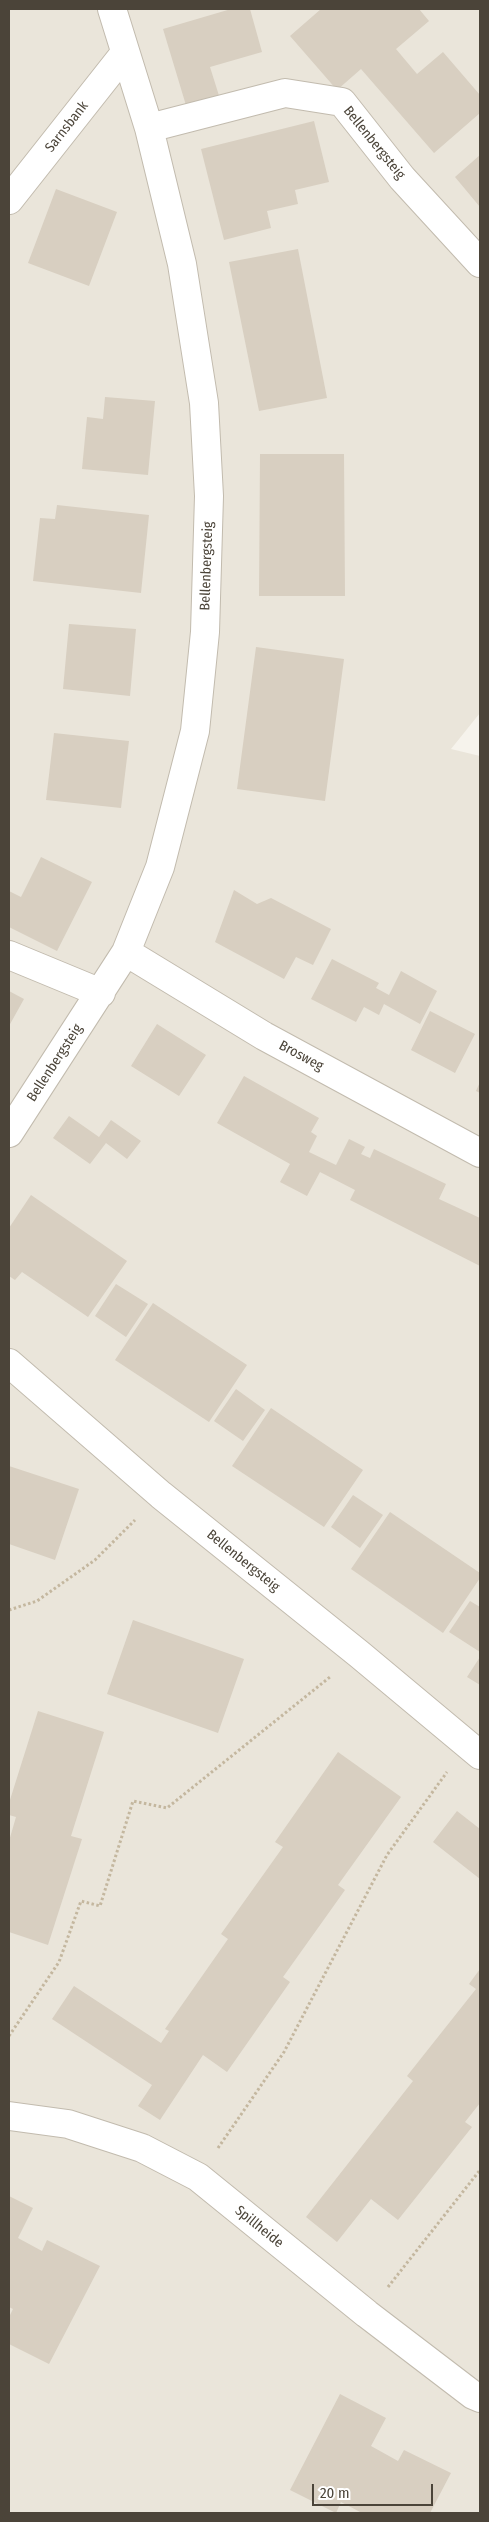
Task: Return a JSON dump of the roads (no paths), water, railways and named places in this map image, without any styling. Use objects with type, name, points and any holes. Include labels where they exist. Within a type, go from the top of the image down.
[{"type":"street","name":"Bellenbergsteig","points":[[9,1133],[102,992],[126,952],[160,867],[195,731],[205,632],[209,496],[204,403],[182,264],[149,128],[112,9]]},
{"type":"street","name":"Sarnsbank","points":[[9,200],[125,53]]},
{"type":"street","name":"Bellenbergsteig","points":[[149,128],[285,94],[342,102],[402,178],[480,263]]},
{"type":"street","name":"Brosweg","points":[[126,952],[264,1036],[480,1153]]},
{"type":"street","points":[[9,955],[102,992]]},
{"type":"street","name":"Bellenbergsteig","points":[[9,1363],[160,1495],[359,1654],[474,1750]]},
{"type":"street","name":"Spillheide","points":[[9,2116],[68,2124],[142,2148],[198,2178],[367,2314],[473,2395],[480,2398]]}]
